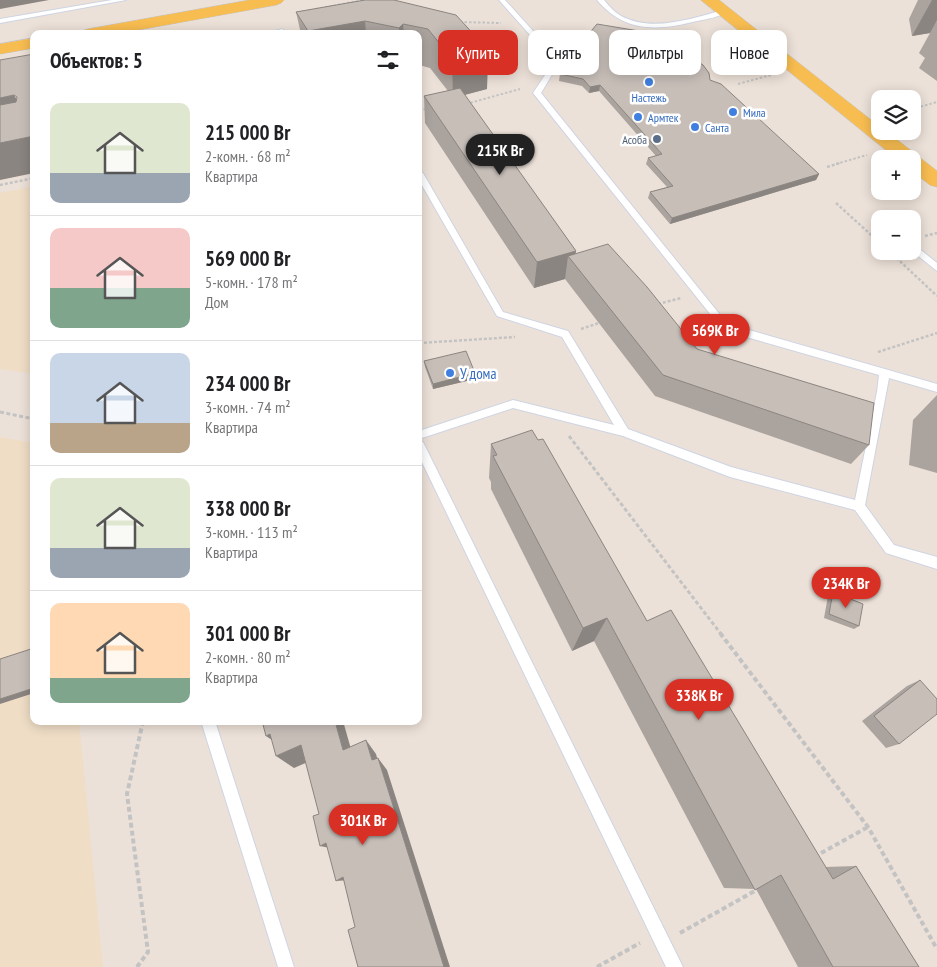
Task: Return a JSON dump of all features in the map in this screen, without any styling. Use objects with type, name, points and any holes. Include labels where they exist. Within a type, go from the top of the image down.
[{"type":"main road","points":[[110,30],[276,0]]},
{"type":"main road","points":[[709,0],[898,150]]},
{"type":"main road","points":[[0,50],[30,44]]},
{"type":"main road","points":[[921,168],[937,181]]},
{"type":"lane","points":[[0,21],[123,0]]},
{"type":"lane","points":[[502,0],[550,53],[556,63],[537,94],[722,323],[746,333],[937,388]]},
{"type":"lane","points":[[600,0],[618,18],[634,24],[649,26],[673,24],[724,12]]},
{"type":"lane","points":[[422,178],[500,314],[565,334],[624,432]]},
{"type":"lane","points":[[921,254],[937,268]]},
{"type":"lane","points":[[859,506],[882,392],[884,373]]},
{"type":"lane","points":[[422,434],[513,404],[624,432],[730,472],[859,506],[890,549],[937,563]]},
{"type":"lane","points":[[422,451],[675,967]]},
{"type":"lane","points":[[209,725],[286,967]]},
{"type":"path","points":[[314,12],[323,12]]},
{"type":"path","points":[[455,22],[499,24],[518,19]]},
{"type":"path","points":[[738,84],[772,75]]},
{"type":"path","points":[[461,105],[528,87]]},
{"type":"path","points":[[921,106],[937,102]]},
{"type":"path","points":[[422,110],[435,109]]},
{"type":"path","points":[[827,167],[867,155]]},
{"type":"path","points":[[0,185],[30,179]]},
{"type":"path","points":[[836,203],[871,235]]},
{"type":"path","points":[[899,260],[937,296]]},
{"type":"path","points":[[656,305],[698,293]]},
{"type":"path","points":[[565,334],[599,323]]},
{"type":"path","points":[[848,362],[937,333]]},
{"type":"path","points":[[422,343],[516,337]]},
{"type":"path","points":[[0,412],[30,418]]},
{"type":"path","points":[[552,414],[868,827],[937,950]]},
{"type":"path","points":[[137,967],[148,952],[126,794],[142,725]]},
{"type":"path","points":[[810,860],[868,827]]},
{"type":"path","points":[[597,967],[658,933],[669,940],[761,888]]},
{"type":"shaded area","points":[[30,187],[30,373],[0,369],[0,193]]},
{"type":"shaded area","points":[[0,437],[30,442],[30,725],[79,725],[103,967],[0,967]]},
{"type":"building","points":[[365,0],[394,0],[456,15],[470,30],[438,30],[438,42],[428,29],[403,24],[399,28],[365,21],[307,30],[296,12]]},
{"type":"building","name":"Санта","points":[[597,24],[633,30],[609,30],[609,75],[701,75],[701,64],[709,73],[710,80],[721,84],[819,174],[672,218],[650,192],[673,186],[648,158],[662,154],[600,85],[590,87],[583,79],[565,75],[599,75],[599,30],[592,30]]},
{"type":"building","points":[[30,55],[30,137],[0,143],[0,105],[16,102],[17,97],[14,95],[0,98],[0,60]]},
{"type":"building","points":[[460,88],[576,251],[537,262],[424,96]]},
{"type":"building","points":[[608,244],[647,287],[697,349],[874,403],[869,445],[663,375],[568,256]]},
{"type":"building","name":"У дома","points":[[466,351],[475,373],[433,384],[424,361]]},
{"type":"building","points":[[532,430],[538,440],[543,439],[647,621],[671,610],[833,879],[856,866],[919,967],[833,967],[781,875],[755,890],[607,618],[583,628],[493,456],[497,455],[491,444]]},
{"type":"building","points":[[833,592],[863,604],[859,626],[829,614]]},
{"type":"building","points":[[30,649],[30,689],[0,699],[0,659]]},
{"type":"building","points":[[920,680],[937,699],[937,714],[899,744],[874,716]]},
{"type":"building","points":[[263,725],[336,725],[343,750],[366,740],[372,760],[378,758],[444,967],[358,967],[348,930],[355,927],[343,877],[336,881],[326,843],[320,846],[313,816],[319,814],[301,745],[276,756],[270,734],[266,736]]},
{"type":"place","name":"Настежь","points":[[649,82]]},
{"type":"place","name":"Мила","points":[[733,112]]},
{"type":"place","name":"Армтек","points":[[638,117]]},
{"type":"place","name":"Санта","points":[[695,127]]},
{"type":"place","name":"Асоба","points":[[657,139]]},
{"type":"place","name":"У дома","points":[[450,373]]}]
